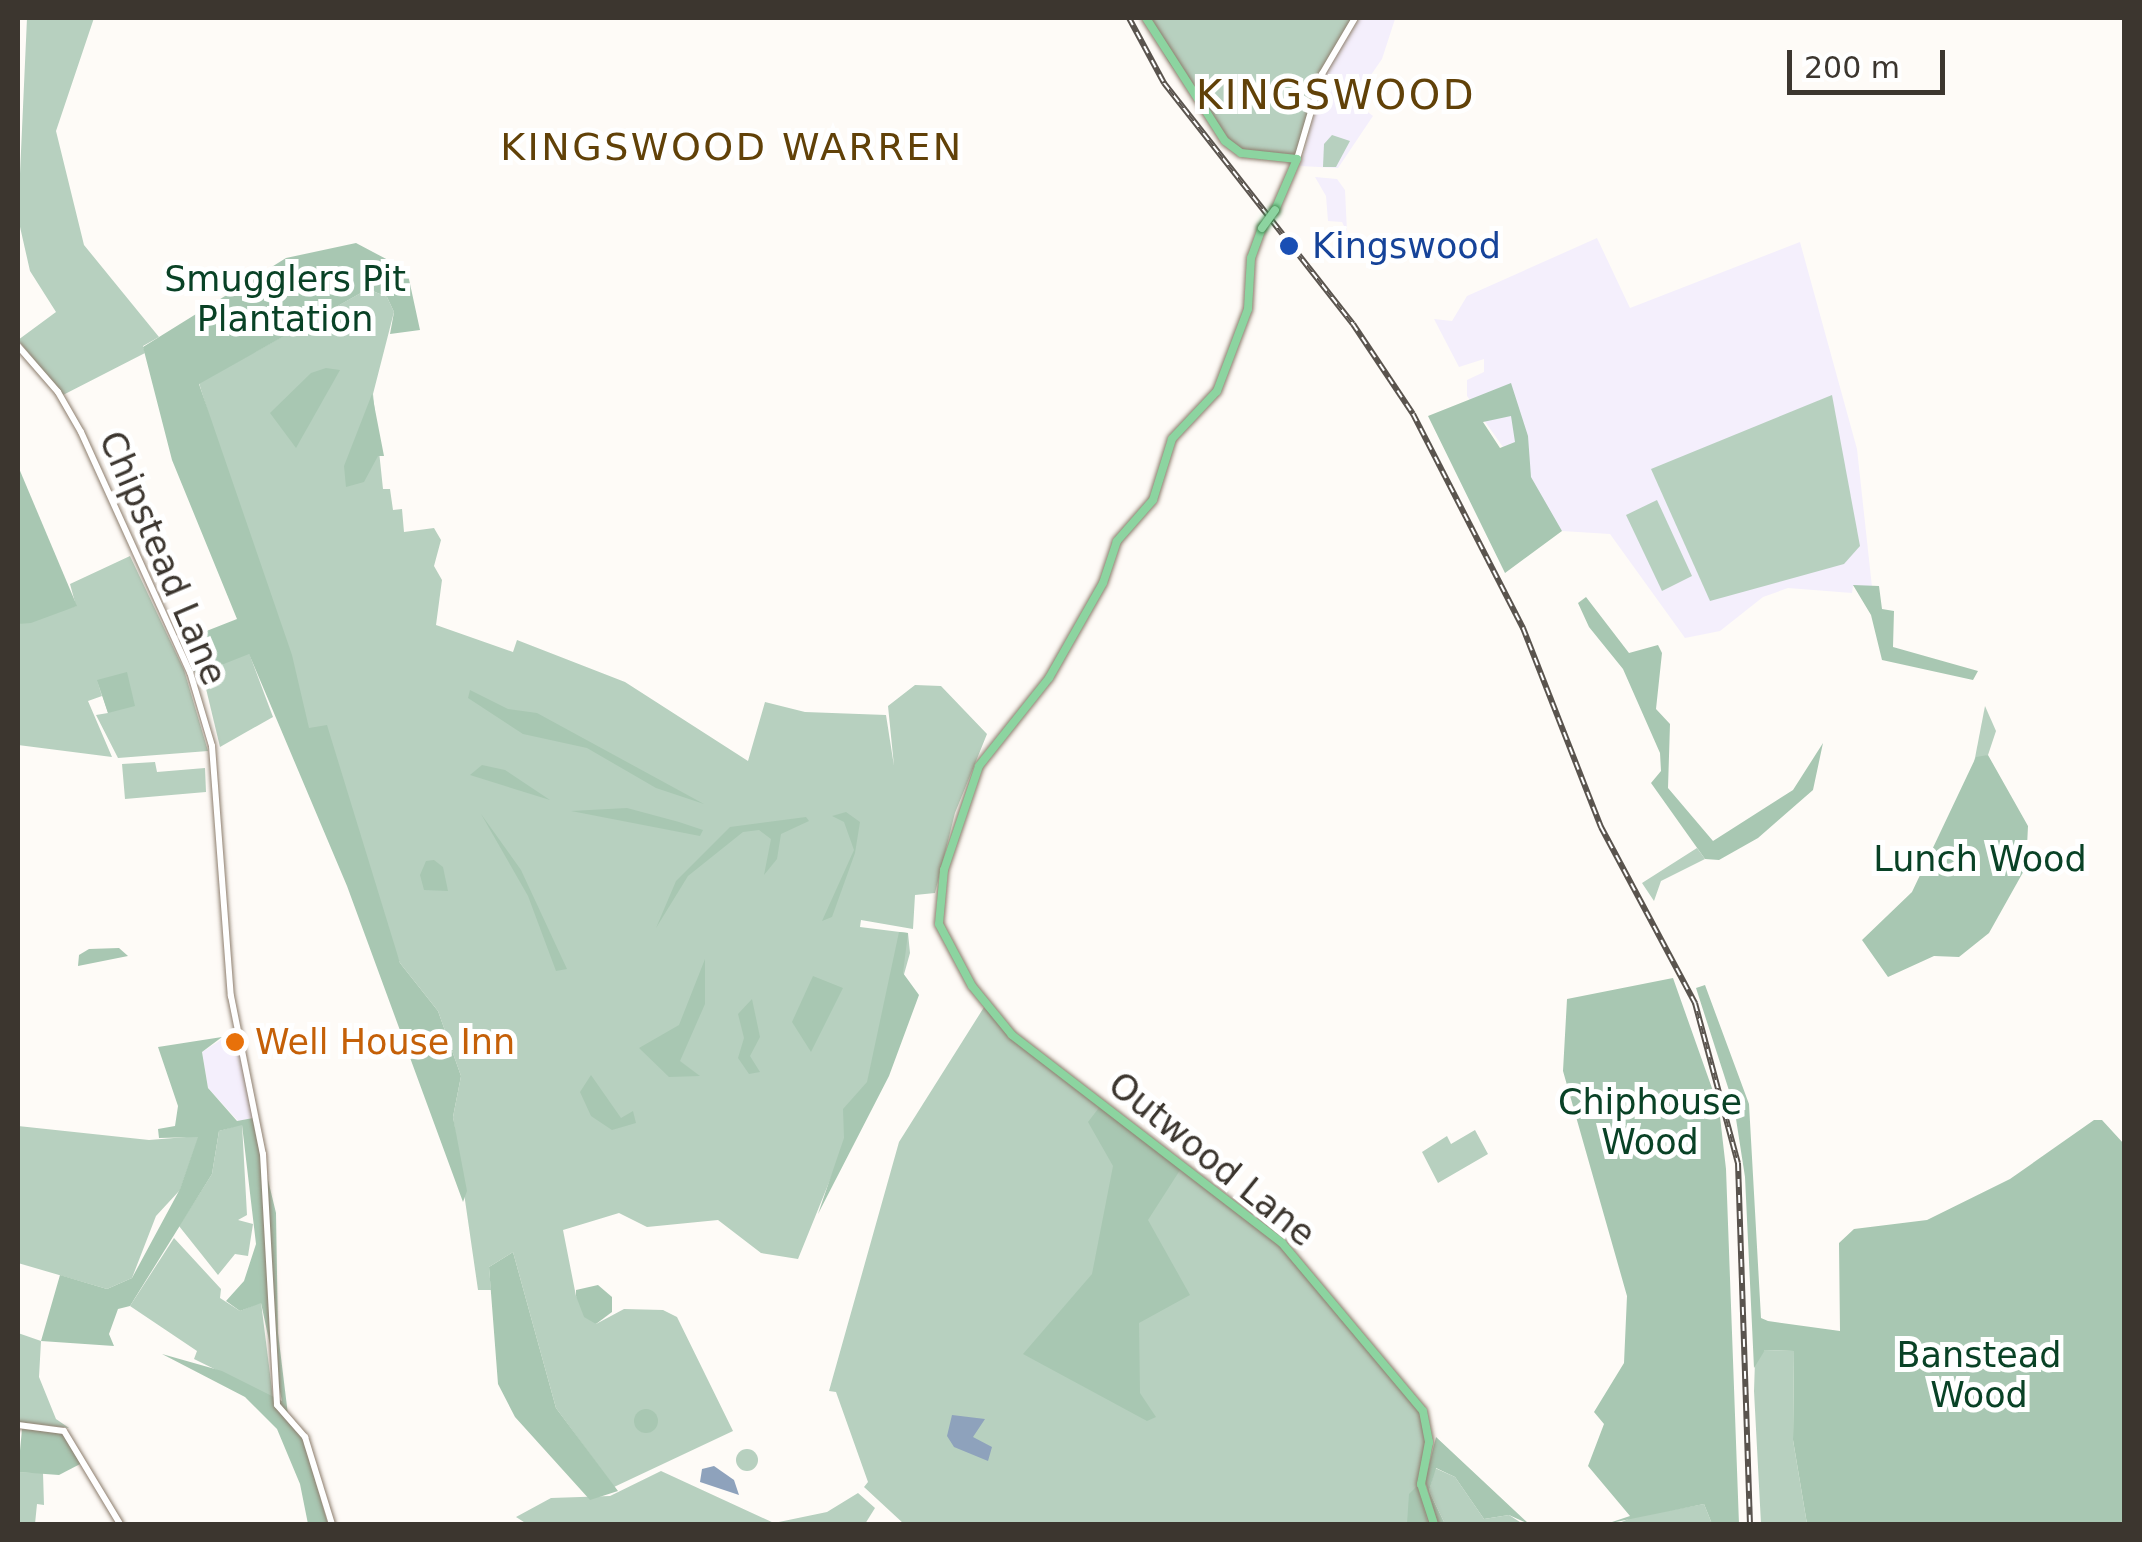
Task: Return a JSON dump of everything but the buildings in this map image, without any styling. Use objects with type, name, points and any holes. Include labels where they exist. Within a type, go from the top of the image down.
[{"type":"main road","points":[[1146,18],[1168,61],[1224,141],[1241,153],[1297,160]]},
{"type":"main road","name":"Outwood Lane","points":[[1297,160],[1275,210],[1262,228],[1248,310],[1218,392],[1172,439],[1153,500],[1117,542],[1103,583],[1048,678],[980,766],[950,849],[941,931],[986,1004],[1012,1035],[1282,1243],[1425,1416],[1429,1442],[1421,1484],[1434,1524]]},
{"type":"street","points":[[1297,160],[1322,74],[1355,18]]},
{"type":"street","name":"Chipstead Lane","points":[[18,346],[58,392],[81,432],[190,672],[212,746],[231,996],[263,1154],[277,1405],[305,1437],[332,1524]]},
{"type":"street","points":[[18,1425],[64,1430],[120,1524]]},
{"type":"shaded area","points":[[1360,18],[1395,19],[1382,59],[1353,101],[1373,116],[1338,168],[1300,166],[1326,70]]},
{"type":"shaded area","points":[[1315,177],[1337,179],[1345,190],[1347,232],[1342,222],[1328,221],[1326,196]]},
{"type":"shaded area","points":[[1597,238],[1630,308],[1800,242],[1857,449],[1872,587],[1853,586],[1852,593],[1788,588],[1763,597],[1720,631],[1685,638],[1610,534],[1562,531],[1467,396],[1467,380],[1484,372],[1484,359],[1459,367],[1434,319],[1452,321],[1467,296]]},
{"type":"shaded area","points":[[230,1034],[237,1034],[253,1118],[238,1121],[208,1088],[202,1052]]},
{"type":"green space","points":[[27,18],[94,18],[56,131],[84,245],[159,337],[143,346],[145,353],[63,395],[18,340],[56,312],[30,271],[18,218]]},
{"type":"green space","points":[[1146,18],[1355,18],[1322,74],[1297,159],[1234,150],[1168,61]]},
{"type":"green space","points":[[1332,135],[1350,141],[1336,167],[1323,167],[1324,144]]},
{"type":"green space","name":"Smugglers Pit Plantation","points":[[356,243],[407,270],[420,330],[390,334],[394,312],[387,297],[368,289],[199,384],[292,655],[309,728],[327,725],[400,963],[438,1011],[461,1076],[453,1117],[467,1191],[463,1202],[347,886],[249,654],[196,675],[181,641],[237,619],[172,460],[143,347],[286,258]]},
{"type":"green space","points":[[368,289],[387,297],[394,312],[373,394],[383,489],[390,489],[393,510],[402,509],[404,532],[434,528],[441,540],[434,566],[442,580],[436,625],[513,652],[517,640],[625,682],[748,761],[765,702],[805,712],[886,715],[894,766],[888,706],[915,685],[941,686],[987,734],[955,813],[935,893],[915,895],[913,929],[861,920],[860,927],[908,933],[910,953],[883,1049],[798,1259],[761,1253],[718,1220],[647,1227],[619,1213],[563,1230],[576,1296],[596,1324],[624,1309],[663,1310],[677,1317],[733,1431],[614,1487],[556,1408],[513,1252],[489,1267],[491,1290],[478,1290],[453,1117],[461,1076],[438,1011],[400,963],[317,768],[199,383]]},
{"type":"green space","points":[[326,368],[340,370],[296,448],[270,413],[311,373]]},
{"type":"green space","points":[[1511,383],[1528,436],[1531,477],[1562,531],[1505,573],[1428,416]],"holes":[[[1511,416],[1515,442],[1500,448],[1483,422]]]},
{"type":"green space","points":[[372,394],[384,456],[378,456],[364,482],[346,487],[344,466]]},
{"type":"green space","points":[[1832,395],[1860,546],[1844,564],[1710,601],[1651,469]]},
{"type":"green space","points":[[18,466],[77,606],[18,624]]},
{"type":"green space","points":[[1657,500],[1692,576],[1662,591],[1626,515]]},
{"type":"green space","points":[[130,556],[184,670],[208,751],[118,758],[96,715],[108,713],[97,680],[102,696],[88,701],[112,757],[18,745],[18,624],[76,606],[70,584]]},
{"type":"green space","points":[[1853,585],[1879,586],[1882,609],[1894,611],[1893,647],[1978,671],[1973,680],[1882,660],[1871,615]]},
{"type":"green space","points":[[1586,597],[1629,653],[1658,645],[1662,653],[1656,709],[1670,724],[1668,788],[1713,841],[1793,790],[1823,743],[1813,790],[1758,838],[1719,860],[1705,859],[1651,783],[1661,771],[1660,753],[1623,669],[1589,627],[1578,603]]},
{"type":"green space","points":[[249,653],[273,717],[220,747],[202,672]]},
{"type":"green space","points":[[127,672],[135,706],[108,713],[97,680]]},
{"type":"green space","points":[[470,690],[508,709],[537,713],[704,804],[656,788],[587,748],[523,734],[468,698]]},
{"type":"green space","points":[[1985,706],[1996,731],[1988,755],[1974,763]]},
{"type":"green space","name":"Lunch Wood","points":[[1988,755],[2028,826],[2026,867],[1989,933],[1959,957],[1934,956],[1888,977],[1862,940],[1912,892],[1976,757]]},
{"type":"green space","points":[[155,762],[157,772],[205,768],[206,792],[125,799],[122,764]]},
{"type":"green space","points":[[482,765],[505,770],[550,800],[470,775]]},
{"type":"green space","points":[[627,808],[703,830],[700,836],[571,811]]},
{"type":"green space","points":[[846,812],[860,822],[855,853],[832,917],[822,921],[854,850],[844,822],[832,816]]},
{"type":"green space","points":[[481,814],[521,870],[567,969],[556,971],[528,896]]},
{"type":"green space","points":[[806,817],[809,821],[781,834],[777,859],[764,875],[771,839],[759,830],[743,832],[688,876],[656,928],[676,881],[730,827]]},
{"type":"green space","points":[[1697,848],[1705,859],[1661,881],[1654,901],[1642,883]]},
{"type":"green space","points":[[434,860],[443,867],[448,891],[424,890],[420,875],[426,861]]},
{"type":"green space","points":[[899,932],[908,933],[903,973],[919,995],[889,1076],[818,1214],[844,1138],[843,1109],[867,1082]]},
{"type":"green space","points":[[119,948],[128,956],[78,966],[79,955],[89,949]]},
{"type":"green space","points":[[705,959],[705,1004],[680,1061],[700,1076],[669,1077],[639,1048],[679,1025]]},
{"type":"green space","points":[[813,976],[843,988],[811,1052],[792,1022]]},
{"type":"green space","name":"Chiphouse Wood","points":[[1673,978],[1719,1108],[1726,1169],[1739,1524],[1712,1524],[1704,1504],[1606,1524],[1630,1516],[1588,1466],[1604,1424],[1594,1412],[1624,1363],[1627,1296],[1563,1071],[1567,999]]},
{"type":"green space","name":"Banstead Wood","points":[[1705,985],[1749,1104],[1761,1318],[1768,1321],[1840,1331],[1839,1243],[1854,1229],[1927,1220],[2010,1179],[2094,1120],[2102,1120],[2124,1144],[2124,1524],[1807,1524],[1793,1440],[1794,1351],[1765,1350],[1754,1368],[1745,1177],[1734,1106],[1696,988]]},
{"type":"green space","points":[[752,999],[760,1037],[750,1056],[760,1072],[749,1074],[738,1058],[744,1038],[738,1014]]},
{"type":"green space","points":[[986,1004],[1003,1025],[1282,1243],[1420,1412],[1425,1441],[1419,1486],[1430,1524],[904,1524],[864,1487],[868,1482],[836,1392],[829,1391],[899,1142]]},
{"type":"green space","points":[[222,1037],[202,1052],[208,1088],[237,1121],[253,1118],[276,1213],[278,1333],[289,1423],[303,1438],[328,1524],[308,1524],[300,1484],[277,1429],[245,1397],[162,1354],[222,1371],[282,1401],[261,1303],[240,1311],[226,1301],[244,1281],[256,1244],[242,1125],[219,1131],[212,1174],[130,1306],[118,1309],[109,1334],[114,1346],[41,1341],[60,1275],[107,1289],[132,1278],[180,1189],[198,1137],[159,1138],[158,1129],[175,1126],[178,1106],[158,1047]]},
{"type":"green space","points":[[591,1075],[621,1118],[633,1111],[636,1123],[612,1130],[591,1116],[580,1092]]},
{"type":"green space","points":[[1101,1105],[1182,1167],[1148,1220],[1190,1295],[1139,1323],[1140,1393],[1156,1417],[1147,1421],[1023,1354],[1092,1274],[1113,1166],[1088,1122]]},
{"type":"green space","points":[[242,1124],[247,1215],[238,1220],[253,1224],[248,1256],[235,1254],[218,1275],[179,1226],[212,1174],[219,1131]]},
{"type":"green space","points":[[18,1126],[149,1140],[199,1136],[180,1190],[156,1216],[132,1278],[107,1289],[18,1263]]},
{"type":"green space","points":[[1475,1130],[1488,1154],[1438,1183],[1422,1152],[1447,1136],[1451,1144]]},
{"type":"green space","points":[[174,1238],[221,1289],[220,1298],[240,1311],[261,1302],[273,1398],[194,1359],[197,1351],[130,1306]]},
{"type":"green space","points":[[513,1252],[556,1408],[618,1491],[590,1500],[515,1417],[498,1384],[489,1267]]},
{"type":"green space","points":[[598,1285],[612,1297],[612,1312],[596,1324],[584,1317],[576,1290]]},
{"type":"green space","points":[[18,1333],[41,1341],[39,1377],[56,1419],[69,1428],[18,1422]]},
{"type":"green space","points":[[1765,1350],[1794,1351],[1793,1440],[1807,1524],[1761,1524],[1754,1391],[1755,1361]]},
{"type":"green space","points":[[646,1409],[655,1412],[655,1430],[646,1433],[637,1430],[634,1421],[637,1412]]},
{"type":"green space","points":[[22,1429],[62,1433],[84,1462],[59,1475],[18,1472]]},
{"type":"green space","points":[[1436,1437],[1529,1524],[1509,1515],[1484,1519],[1455,1477],[1436,1468],[1429,1491],[1445,1524],[1438,1524],[1425,1481]]},
{"type":"green space","points":[[743,1449],[751,1449],[758,1460],[751,1471],[743,1471],[736,1464],[736,1456]]},
{"type":"green space","points":[[1435,1468],[1455,1477],[1484,1519],[1509,1515],[1523,1524],[1445,1524],[1429,1491]]},
{"type":"green space","points":[[661,1471],[774,1523],[827,1512],[858,1493],[875,1508],[865,1524],[527,1524],[516,1517],[551,1498],[610,1496]]},
{"type":"green space","points":[[18,1472],[43,1473],[44,1505],[37,1504],[35,1524],[18,1524]]},
{"type":"green space","points":[[1417,1486],[1428,1524],[1407,1524],[1409,1494]]},
{"type":"green space","points":[[1704,1504],[1712,1524],[1617,1524],[1633,1517]]},
{"type":"water","points":[[952,1415],[985,1419],[973,1437],[992,1447],[988,1461],[954,1447],[947,1436]]},
{"type":"water","points":[[714,1466],[734,1480],[739,1495],[700,1482],[702,1469]]},
{"type":"railway","points":[[1129,18],[1164,83],[1353,324],[1413,414],[1523,628],[1601,827],[1695,1003],[1738,1163],[1750,1524]]},
{"type":"place","name":"Kingswood","points":[[1289,246]]},
{"type":"place","name":"Well House Inn","points":[[235,1042]]},
{"type":"district","name":"KINGSWOOD","points":[[1336,95]]},
{"type":"district","name":"KINGSWOOD WARREN","points":[[732,148]]}]
